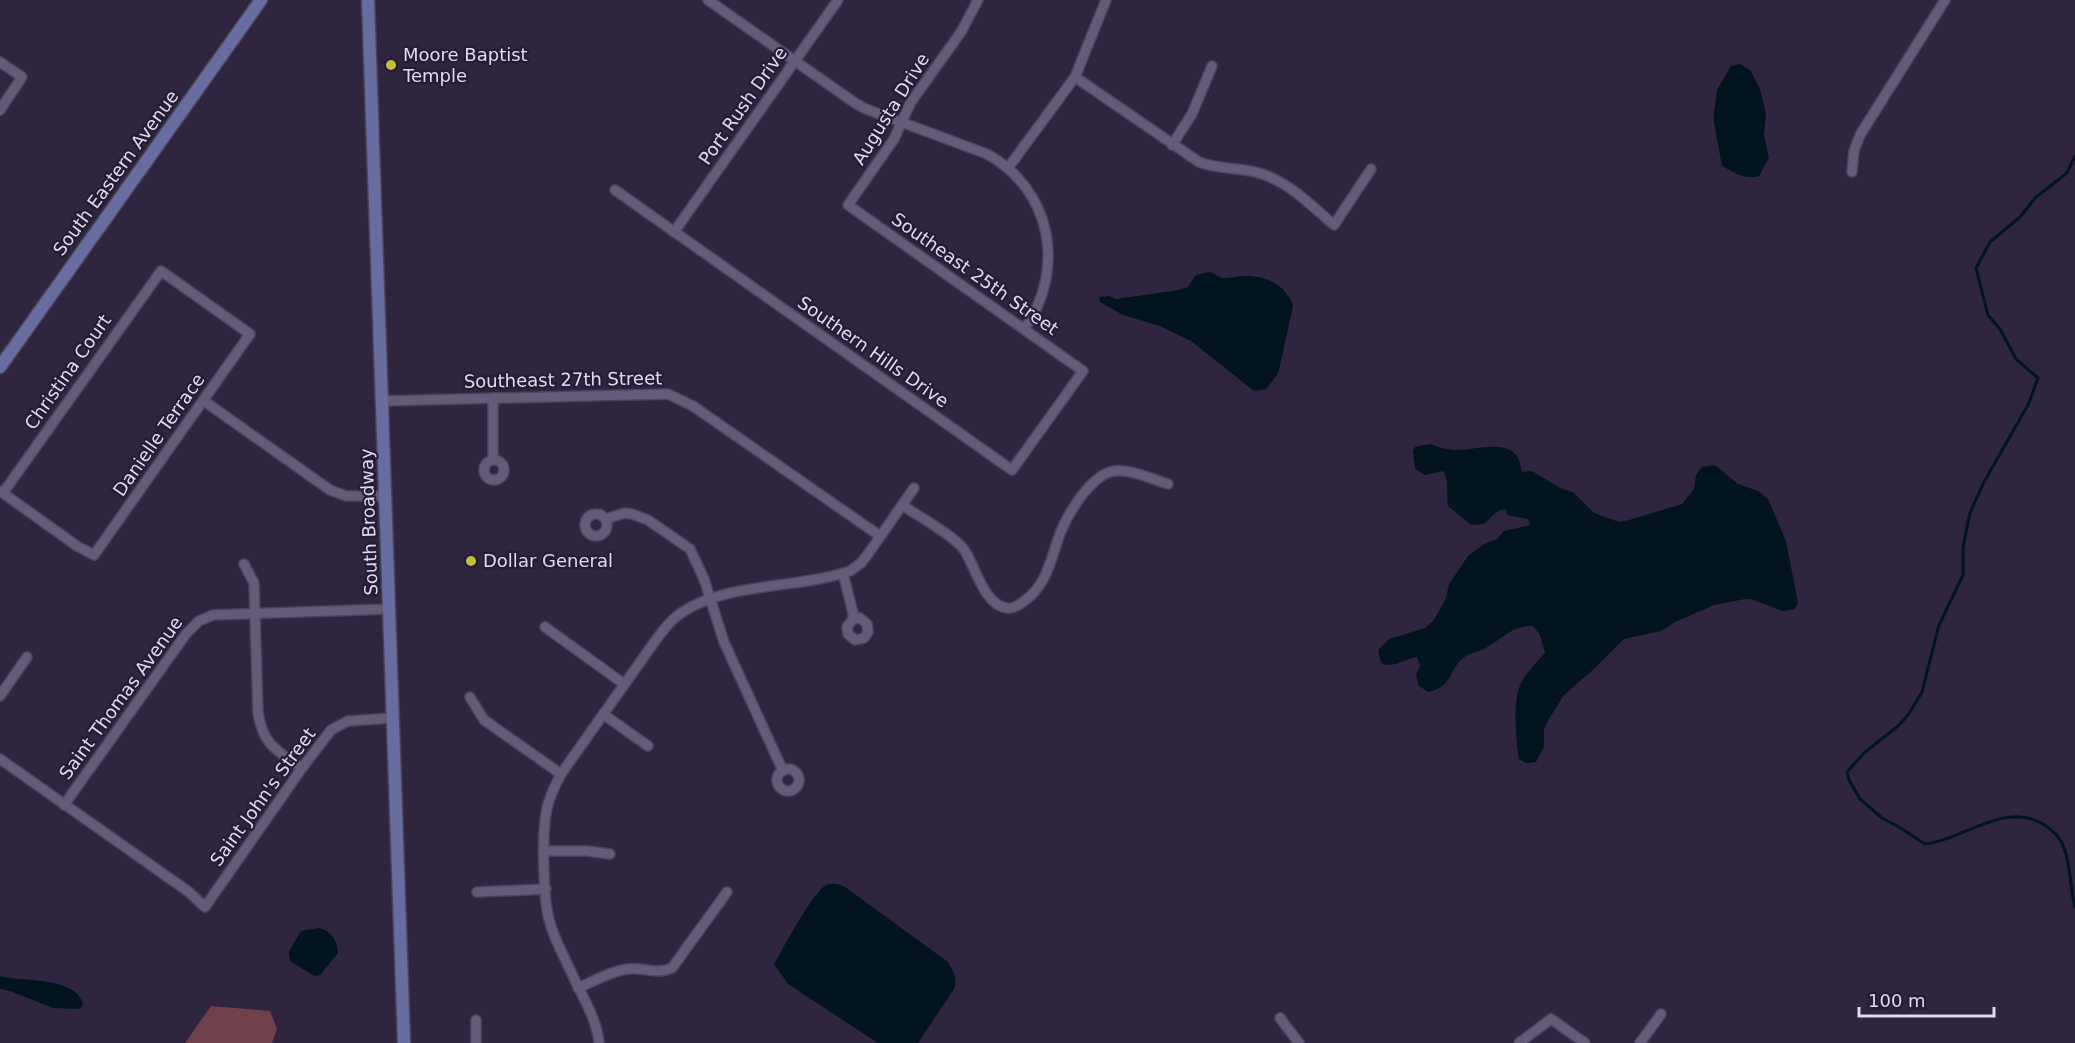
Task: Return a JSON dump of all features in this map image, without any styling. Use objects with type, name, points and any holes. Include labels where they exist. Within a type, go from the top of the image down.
[{"type":"street","name":"South Eastern Avenue","points":[[0,367],[261,0]]},
{"type":"street","name":"South Broadway","points":[[368,0],[404,1043]]},
{"type":"street","points":[[708,0],[855,103],[987,154],[1008,168],[1025,185],[1041,212],[1046,227],[1047,270],[1037,308],[1024,328]]},
{"type":"street","name":"Port Rush Drive","points":[[674,232],[838,0]]},
{"type":"street","name":"Augusta Drive","points":[[848,205],[894,139],[911,102],[961,32],[978,0]]},
{"type":"street","points":[[1008,168],[1075,77],[1106,0]]},
{"type":"street","points":[[1852,172],[1854,151],[1860,135],[1945,0]]},
{"type":"street","points":[[0,62],[22,77],[0,110]]},
{"type":"street","points":[[1172,145],[1192,114],[1212,66]]},
{"type":"street","points":[[1075,77],[1187,156],[1209,166],[1250,171],[1271,178],[1296,194],[1334,225],[1371,169]]},
{"type":"street","name":"Southern Hills Drive","points":[[615,190],[1012,470],[1083,371]]},
{"type":"street","name":"Southeast 25th Street","points":[[848,205],[1083,371]]},
{"type":"street","name":"Christina Court","points":[[2,492],[161,271],[250,334]]},
{"type":"street","name":"Danielle Terrace","points":[[2,492],[77,546],[94,555],[250,334]]},
{"type":"street","name":"Southeast 27th Street","points":[[382,401],[668,393],[693,406],[880,536]]},
{"type":"street","points":[[493,398],[493,460]]},
{"type":"street","points":[[204,401],[330,490],[346,496],[386,496]]},
{"type":"street","points":[[902,505],[961,546],[988,595],[999,606],[1010,608],[1018,606],[1034,595],[1050,569],[1062,531],[1071,513],[1081,497],[1099,477],[1112,472],[1123,472],[1168,484]]},
{"type":"street","points":[[598,1043],[595,1024],[550,923],[544,851],[546,813],[552,791],[561,774],[666,627],[679,614],[710,598],[843,573],[861,563],[914,488]]},
{"type":"street","points":[[606,519],[632,513],[648,520],[686,546],[697,563],[724,642],[783,771]]},
{"type":"street","points":[[244,564],[254,584],[258,713],[261,730],[271,745],[302,768]]},
{"type":"street","points":[[843,573],[853,619]]},
{"type":"street","name":"Saint Thomas Avenue","points":[[64,805],[198,621],[213,615],[390,609]]},
{"type":"street","points":[[544,627],[624,684]]},
{"type":"street","points":[[0,696],[27,657]]},
{"type":"street","points":[[470,697],[484,720],[561,774]]},
{"type":"street","points":[[603,714],[648,746]]},
{"type":"street","name":"Saint John's Street","points":[[64,805],[189,892],[205,907],[331,730],[339,724],[360,719],[393,718]]},
{"type":"street","points":[[0,759],[64,805]]},
{"type":"street","points":[[544,851],[587,851],[610,854]]},
{"type":"street","points":[[477,892],[546,889]]},
{"type":"street","points":[[578,988],[616,971],[634,969],[658,972],[672,968],[727,892]]},
{"type":"street","points":[[1640,1043],[1661,1014]]},
{"type":"street","points":[[1280,1018],[1295,1041]]},
{"type":"street","points":[[1519,1043],[1551,1018],[1585,1043]]},
{"type":"street","points":[[476,1020],[476,1043]]},
{"type":"shaded area","points":[[211,1006],[270,1011],[277,1029],[272,1043],[185,1043]]},
{"type":"water","points":[[1740,64],[1750,70],[1760,89],[1766,114],[1764,135],[1769,158],[1759,176],[1754,177],[1740,175],[1722,166],[1714,123],[1717,90],[1731,66]]},
{"type":"water","points":[[1209,272],[1222,278],[1245,276],[1268,280],[1280,287],[1290,298],[1293,306],[1278,374],[1266,389],[1254,391],[1191,341],[1160,326],[1123,315],[1100,302],[1099,297],[1109,296],[1116,299],[1179,290],[1188,287],[1196,275]]},
{"type":"water","points":[[1431,444],[1455,450],[1491,447],[1507,449],[1518,458],[1522,472],[1532,471],[1562,489],[1573,492],[1594,513],[1619,522],[1682,504],[1694,489],[1696,475],[1702,467],[1715,465],[1738,484],[1758,491],[1768,499],[1786,541],[1798,603],[1795,609],[1783,611],[1751,599],[1714,605],[1675,622],[1661,631],[1624,639],[1564,695],[1547,722],[1544,730],[1544,747],[1536,762],[1526,763],[1519,759],[1516,700],[1523,679],[1545,653],[1540,635],[1533,626],[1513,630],[1484,649],[1466,656],[1458,663],[1442,687],[1428,692],[1418,685],[1416,674],[1420,666],[1417,657],[1390,665],[1381,663],[1378,650],[1389,639],[1425,628],[1434,620],[1446,598],[1449,584],[1468,556],[1484,544],[1497,539],[1504,531],[1530,525],[1528,519],[1507,515],[1506,509],[1502,509],[1484,524],[1471,525],[1448,506],[1444,471],[1425,475],[1415,469],[1413,451],[1415,447]]},
{"type":"water","points":[[828,884],[845,887],[948,962],[955,978],[954,989],[918,1043],[878,1043],[788,984],[774,964],[815,896]]},
{"type":"water","points":[[319,928],[327,931],[333,937],[338,953],[320,975],[314,976],[290,961],[289,951],[301,931]]},
{"type":"water","points":[[0,976],[60,985],[71,989],[79,996],[83,1005],[79,1009],[53,1008],[0,989]]},
{"type":"waterway","points":[[2075,156],[2067,173],[2036,197],[2020,217],[1990,242],[1976,268],[1988,315],[2000,329],[2016,359],[2038,378],[2029,403],[1984,482],[1970,513],[1963,547],[1963,575],[1939,625],[1922,692],[1908,715],[1898,726],[1864,753],[1847,772],[1860,799],[1882,818],[1925,844],[1999,819],[2029,818],[2043,824],[2055,834],[2064,848],[2075,907]]},
{"type":"place","name":"Moore Baptist Temple","points":[[391,65]]},
{"type":"place","name":"Dollar General","points":[[471,561]]}]
